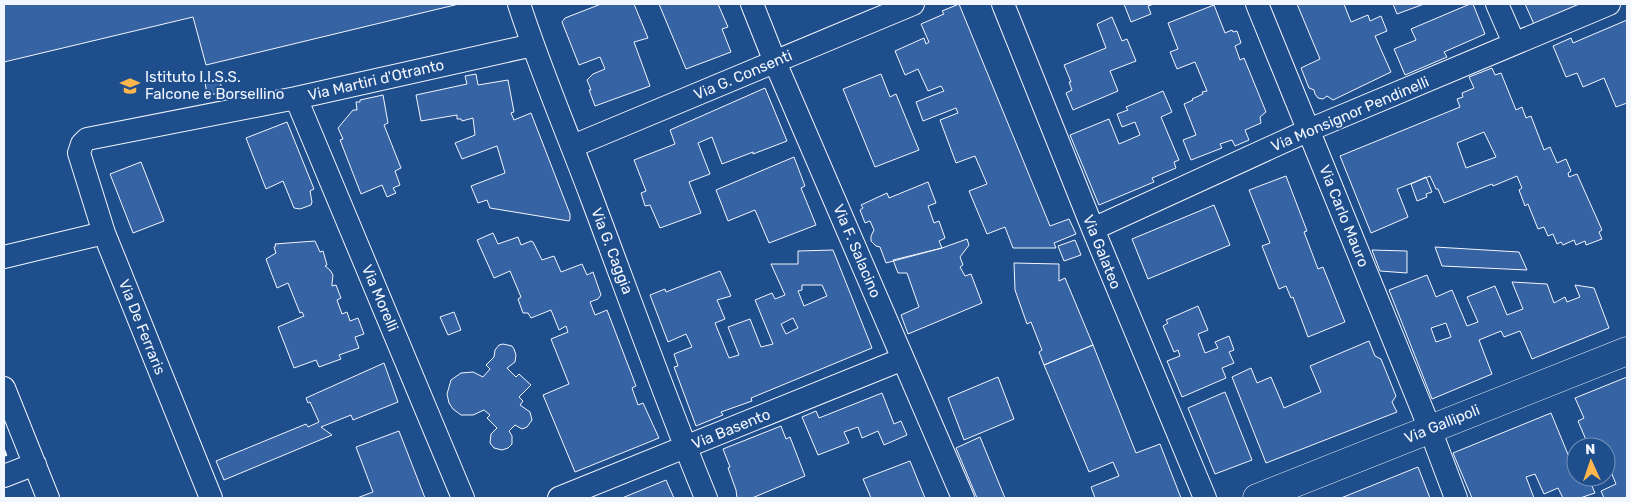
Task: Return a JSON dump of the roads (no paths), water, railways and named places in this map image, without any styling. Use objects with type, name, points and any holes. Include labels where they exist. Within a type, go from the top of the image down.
[{"type":"main road","name":"Via Gallipoli","points":[[1257,498],[1627,351]]},
{"type":"street","name":"Via G. Caggia","points":[[519,4],[532,45],[706,498]]},
{"type":"street","name":"Via F. Salacino","points":[[752,4],[775,62],[963,498]]},
{"type":"street","name":"Via G. Consenti","points":[[572,146],[914,4]]},
{"type":"street","name":"Via Galateo","points":[[1003,4],[1093,229],[1205,498]]},
{"type":"street","name":"Via Carlo Mauro","points":[[1258,4],[1430,429],[1456,498]]},
{"type":"street","points":[[1498,4],[1514,43]]},
{"type":"street","name":"Via Monsignor Pendinelli","points":[[1093,229],[1309,130],[1610,4]]},
{"type":"street","name":"Via Martiri d'Otranto","points":[[79,153],[82,144],[87,139],[296,98],[532,45]]},
{"type":"street","name":"Via Morelli","points":[[296,98],[463,498]]},
{"type":"street","name":"Via De Ferraris","points":[[79,153],[104,233],[211,498]]},
{"type":"street","points":[[4,257],[104,233]]},
{"type":"street","name":"Via Basento","points":[[559,498],[904,359]]},
{"type":"street","points":[[4,388],[48,498]]},
{"type":"street","points":[[4,476],[34,464]]},
{"type":"place","name":"Istituto I.I.S.S. Falcone e Borsellino","points":[[130,86]]}]
